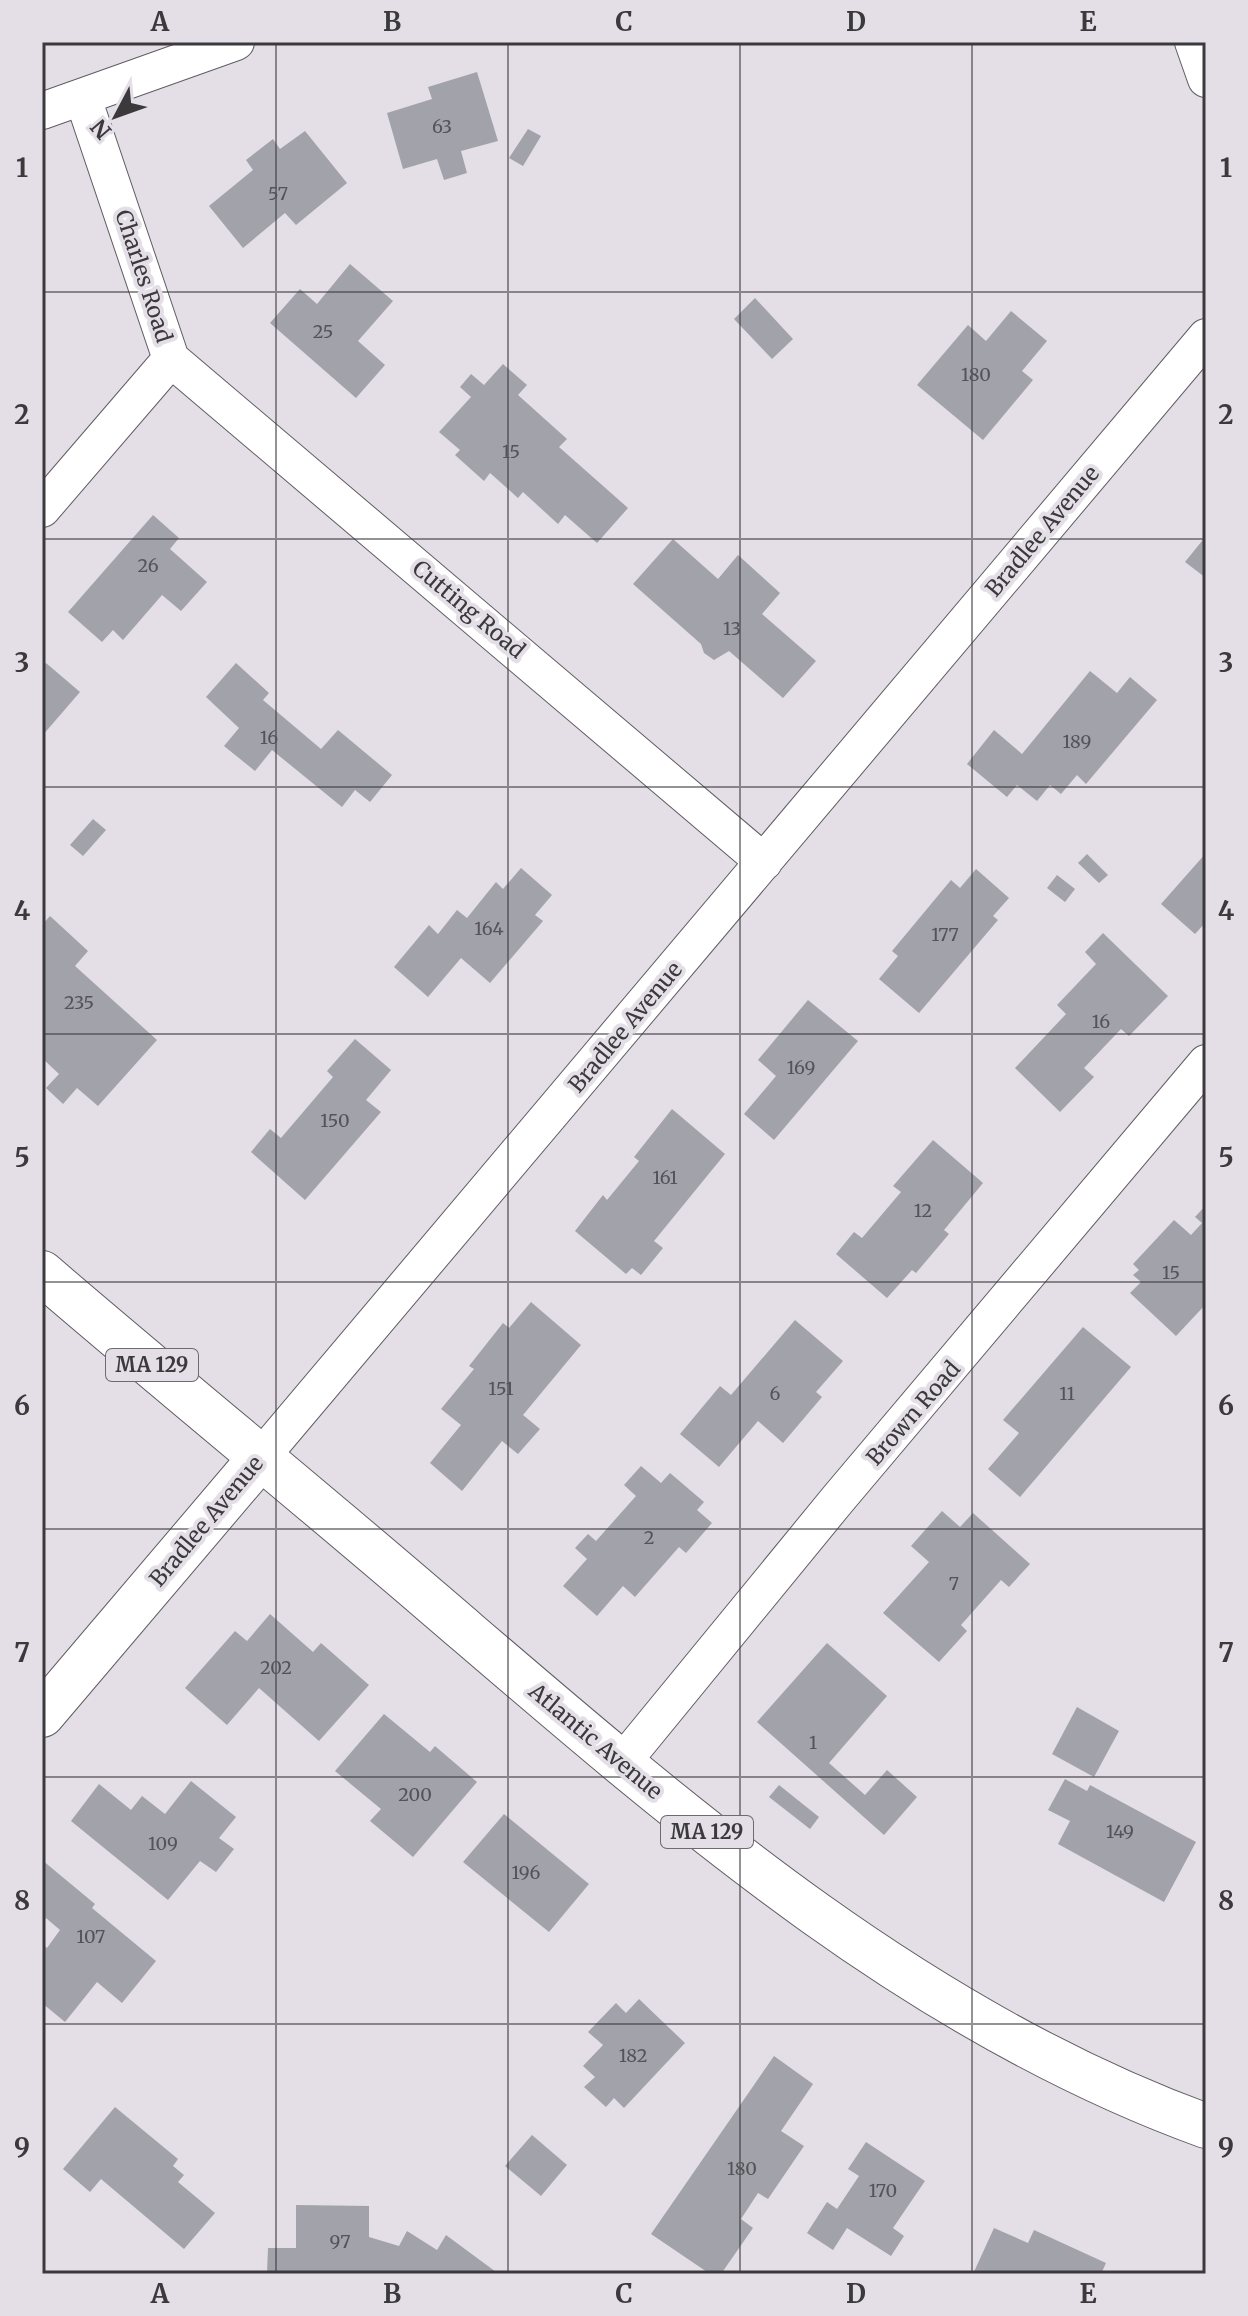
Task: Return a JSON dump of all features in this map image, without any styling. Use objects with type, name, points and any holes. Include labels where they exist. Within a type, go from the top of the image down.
[{"type":"main road","name":"Atlantic Avenue","points":[[42,1273],[262,1456],[621,1764],[768,1879],[892,1967],[952,2005],[1078,2072],[1206,2126]]},
{"type":"main road","name":"Bradlee Avenue","points":[[42,1715],[262,1456]]},
{"type":"street","points":[[1193,42],[1206,79]]},
{"type":"street","points":[[42,111],[217,45]]},
{"type":"street","name":"Charles Road","points":[[42,509],[171,359],[83,98]]},
{"type":"street","name":"Bradlee Avenue","points":[[262,1456],[1206,337]]},
{"type":"street","name":"Cutting Road","points":[[171,359],[764,862]]},
{"type":"street","name":"Brown Road","points":[[621,1764],[838,1499],[1206,1063]]},
{"type":"building","points":[[477,72],[498,141],[461,151],[467,173],[444,180],[437,159],[403,169],[387,113],[432,99],[428,87]]},
{"type":"building","points":[[528,129],[541,136],[523,166],[509,158]]},
{"type":"building","points":[[305,131],[347,183],[296,225],[285,213],[243,248],[209,206],[253,170],[246,160],[273,139],[280,149]]},
{"type":"building","points":[[350,264],[393,301],[358,341],[385,365],[356,398],[270,323],[300,289],[317,304]]},
{"type":"building","points":[[755,298],[793,339],[772,359],[734,319]]},
{"type":"building","points":[[1011,311],[1047,341],[1022,371],[1033,380],[983,440],[917,385],[968,325],[986,341]]},
{"type":"building","points":[[503,364],[527,385],[518,395],[567,439],[559,447],[628,508],[597,543],[565,515],[558,524],[523,492],[518,498],[490,473],[484,481],[455,455],[460,450],[439,432],[471,397],[460,387],[471,374],[484,385]]},
{"type":"building","points":[[153,515],[179,538],[170,549],[207,582],[181,611],[162,595],[123,640],[113,630],[102,642],[68,612]]},
{"type":"building","points":[[1206,536],[1206,578],[1185,562]]},
{"type":"building","points":[[673,539],[718,579],[738,555],[780,593],[762,614],[816,661],[783,698],[729,651],[714,660],[704,653],[701,644],[633,584]]},
{"type":"building","points":[[46,663],[80,692],[42,736],[42,668]]},
{"type":"building","points":[[236,663],[269,693],[263,700],[321,749],[338,730],[392,775],[370,802],[355,790],[342,807],[272,750],[255,771],[224,746],[239,728],[206,697]]},
{"type":"building","points":[[1090,671],[1117,693],[1130,677],[1157,700],[1086,784],[1077,775],[1061,794],[1050,785],[1037,801],[1017,785],[1007,797],[967,764],[994,730],[1022,754]]},
{"type":"building","points":[[93,819],[106,830],[83,856],[70,845]]},
{"type":"building","points":[[1206,853],[1206,922],[1195,934],[1161,904]]},
{"type":"building","points":[[1087,854],[1108,875],[1099,883],[1078,863]]},
{"type":"building","points":[[521,868],[552,895],[535,915],[543,921],[490,983],[461,958],[428,997],[394,967],[429,925],[438,934],[457,910],[467,918],[496,882],[503,889]]},
{"type":"building","points":[[976,869],[1009,898],[993,916],[998,920],[919,1013],[879,979],[898,956],[892,951],[951,880],[960,888]]},
{"type":"building","points":[[1057,875],[1075,889],[1065,902],[1047,888]]},
{"type":"building","points":[[50,916],[88,951],[75,966],[157,1040],[98,1106],[77,1088],[63,1104],[46,1088],[59,1074],[42,1058],[42,925]]},
{"type":"building","points":[[1103,933],[1168,996],[1129,1036],[1121,1029],[1084,1068],[1094,1077],[1060,1112],[1015,1068],[1066,1014],[1057,1005],[1096,964],[1085,952]]},
{"type":"building","points":[[808,1000],[858,1041],[774,1140],[744,1114],[776,1076],[758,1060]]},
{"type":"building","points":[[355,1039],[391,1070],[366,1100],[381,1112],[305,1200],[251,1152],[270,1129],[281,1138],[333,1077],[327,1071]]},
{"type":"building","points":[[672,1109],[725,1154],[654,1241],[663,1248],[641,1275],[632,1268],[626,1274],[575,1231],[603,1195],[607,1200],[639,1161],[634,1157]]},
{"type":"building","points":[[933,1140],[983,1183],[944,1230],[949,1234],[916,1273],[912,1270],[887,1298],[836,1254],[854,1232],[862,1238],[901,1192],[893,1186]]},
{"type":"building","points":[[1206,1205],[1206,1304],[1176,1336],[1130,1293],[1141,1282],[1133,1275],[1139,1270],[1133,1264],[1174,1220],[1191,1235],[1202,1223],[1195,1217]]},
{"type":"building","points":[[531,1302],[581,1345],[523,1415],[540,1429],[518,1454],[502,1441],[462,1491],[430,1463],[461,1425],[441,1409],[474,1369],[469,1366],[503,1323],[509,1328]]},
{"type":"building","points":[[795,1320],[843,1361],[816,1392],[822,1397],[783,1443],[758,1421],[719,1467],[680,1434],[720,1386],[731,1395]]},
{"type":"building","points":[[1083,1327],[1131,1367],[1020,1497],[988,1469],[1019,1433],[1003,1420]]},
{"type":"building","points":[[641,1466],[661,1483],[670,1473],[704,1502],[697,1510],[712,1523],[686,1553],[679,1547],[635,1597],[623,1586],[597,1616],[563,1586],[587,1559],[575,1548],[588,1534],[596,1541],[636,1496],[624,1485]]},
{"type":"building","points":[[942,1511],[960,1527],[973,1513],[1030,1564],[1009,1587],[1001,1580],[961,1625],[967,1631],[939,1662],[883,1613],[929,1562],[911,1546]]},
{"type":"building","points":[[270,1614],[313,1652],[321,1643],[369,1685],[319,1741],[259,1688],[227,1725],[185,1688],[235,1631],[247,1641]]},
{"type":"building","points":[[827,1643],[887,1696],[829,1763],[865,1795],[887,1770],[917,1797],[884,1835],[757,1722]]},
{"type":"building","points":[[1077,1707],[1119,1731],[1094,1777],[1052,1754]]},
{"type":"building","points":[[384,1714],[430,1752],[435,1746],[477,1782],[413,1857],[370,1821],[381,1809],[335,1771]]},
{"type":"building","points":[[1065,1779],[1087,1791],[1090,1785],[1196,1842],[1164,1902],[1058,1844],[1070,1821],[1048,1810]]},
{"type":"building","points":[[191,1781],[236,1817],[219,1838],[234,1849],[216,1872],[200,1861],[168,1900],[71,1821],[99,1784],[131,1810],[142,1796],[165,1814]]},
{"type":"building","points":[[779,1785],[819,1817],[810,1829],[769,1797]]},
{"type":"building","points":[[504,1814],[589,1884],[549,1932],[463,1862]]},
{"type":"building","points":[[42,1860],[95,1904],[92,1908],[156,1961],[122,2003],[97,1982],[65,2022],[42,2003],[42,1944],[47,1948],[60,1930],[46,1918],[42,1922]]},
{"type":"building","points":[[639,1999],[685,2043],[624,2108],[614,2098],[606,2107],[584,2087],[595,2077],[583,2066],[603,2045],[588,2032],[616,2003],[626,2013]]},
{"type":"building","points":[[774,2056],[813,2084],[781,2131],[804,2146],[768,2199],[758,2193],[741,2219],[753,2228],[721,2274],[710,2274],[651,2234]]},
{"type":"building","points":[[115,2107],[178,2159],[173,2166],[184,2175],[178,2182],[215,2213],[184,2249],[101,2179],[90,2192],[63,2169]]},
{"type":"building","points":[[532,2135],[567,2165],[541,2196],[505,2166]]},
{"type":"building","points":[[866,2142],[925,2181],[893,2228],[904,2236],[891,2256],[847,2228],[833,2250],[807,2233],[827,2202],[837,2209],[859,2176],[848,2169]]},
{"type":"building","points":[[296,2205],[369,2206],[369,2237],[399,2246],[407,2231],[437,2250],[446,2235],[496,2272],[267,2274],[268,2248],[296,2248]]},
{"type":"building","points":[[994,2228],[1028,2243],[1034,2230],[1106,2263],[1101,2274],[973,2274]]}]
